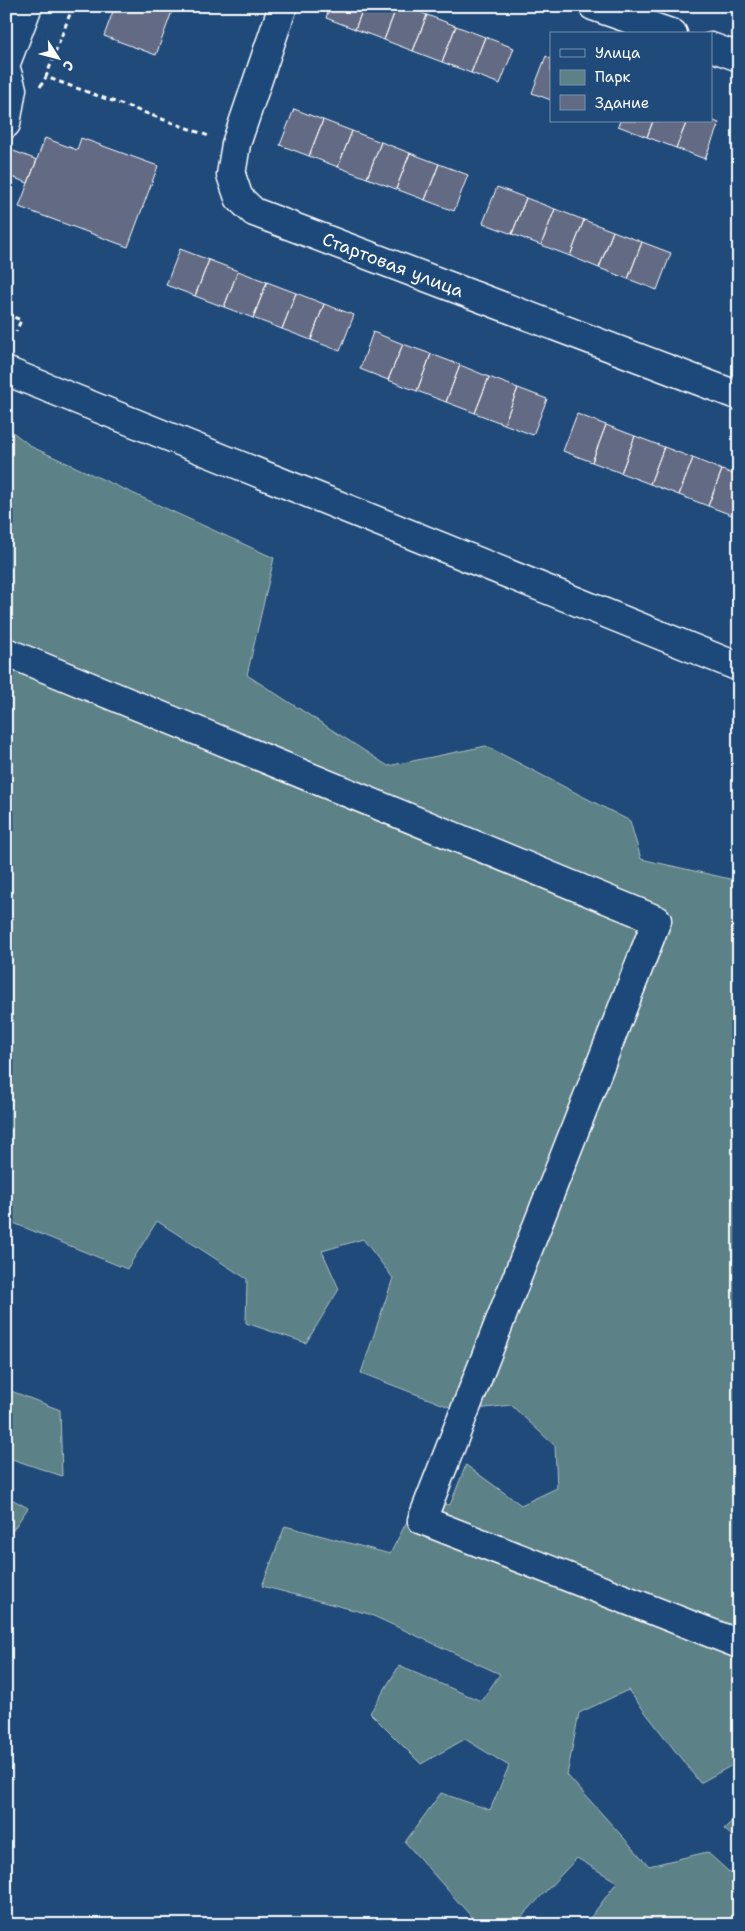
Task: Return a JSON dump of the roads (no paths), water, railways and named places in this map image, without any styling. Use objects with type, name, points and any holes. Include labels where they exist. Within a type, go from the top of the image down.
[{"type":"street","points":[[6,63],[28,6]]},
{"type":"street","name":"Стартовая улица","points":[[283,6],[236,144],[231,175],[239,198],[254,212],[739,396]]},
{"type":"street","points":[[593,6],[667,32]]},
{"type":"street","points":[[712,47],[739,56]]},
{"type":"street","points":[[6,69],[12,88],[6,124]]},
{"type":"street","points":[[6,371],[739,667]]},
{"type":"street","points":[[6,652],[657,920],[422,1520],[739,1644]]}]
